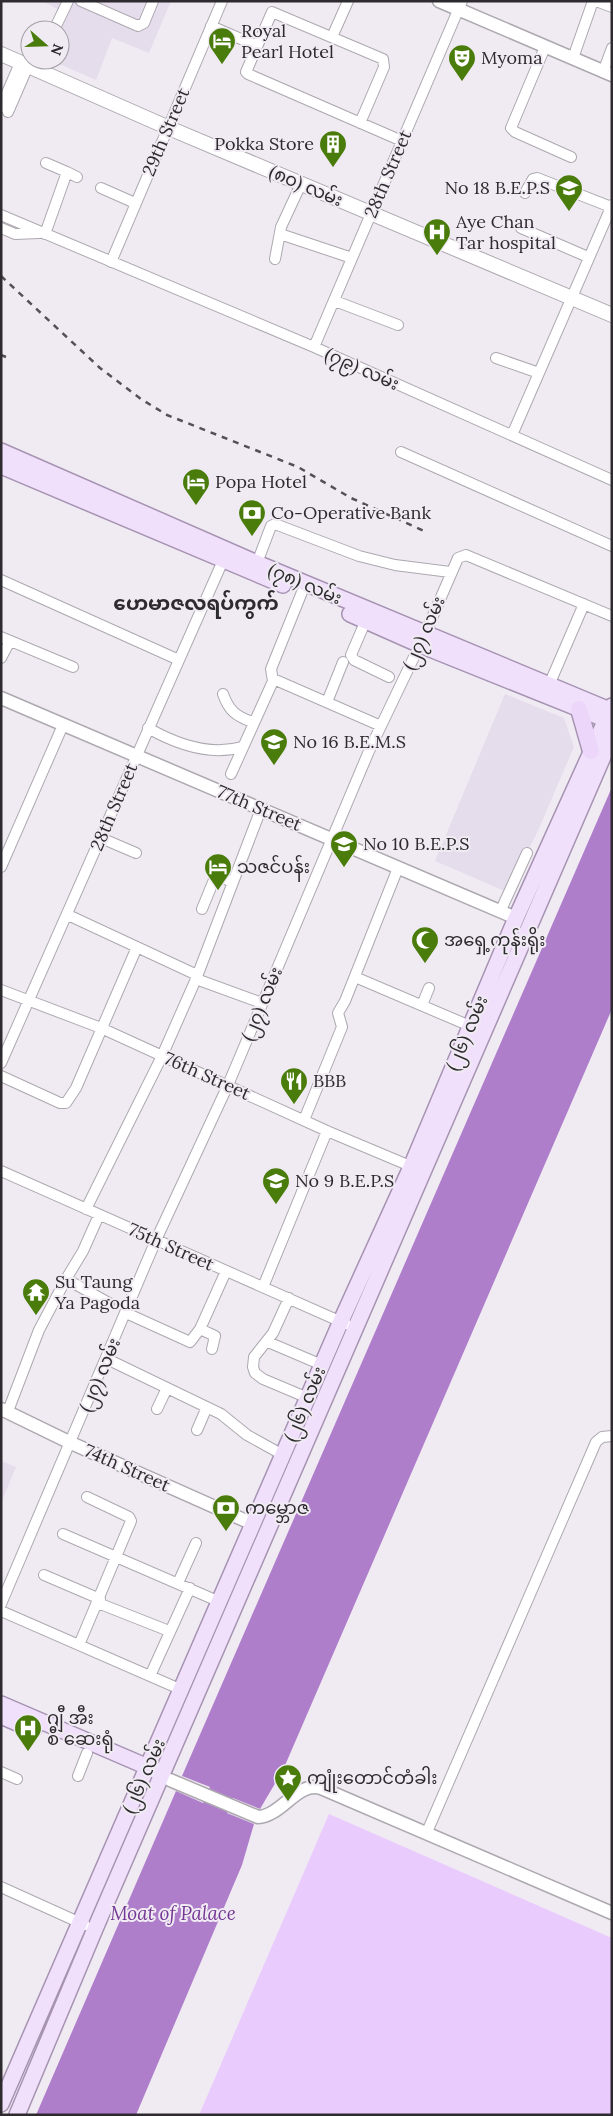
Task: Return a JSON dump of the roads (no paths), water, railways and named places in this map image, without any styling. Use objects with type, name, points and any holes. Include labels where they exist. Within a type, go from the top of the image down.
[{"type":"highway","points":[[578,709],[591,751]]},
{"type":"main road","name":"(၈၀) လမ်း","points":[[1,54],[20,61]]},
{"type":"main road","name":"(၈၀) လမ်း","points":[[42,70],[169,128],[612,315]]},
{"type":"main road","name":"(၇၈) လမ်း","points":[[1,451],[366,620],[549,685],[610,714]]},
{"type":"main road","name":"(၇၈) လမ်း","points":[[1,466],[225,556],[257,563],[578,709],[610,714]]},
{"type":"main road","name":"(၂၆) လမ်း","points":[[17,2115],[95,1929],[168,1780],[355,1329],[470,1026],[516,918],[591,751],[610,714]]},
{"type":"main road","name":"(၂၆) လမ်း","points":[[1,2104],[341,1321],[417,1169],[612,736]]},
{"type":"main road","points":[[1,1704],[146,1772]]},
{"type":"main road","points":[[1,1716],[88,1753],[168,1780]]},
{"type":"street","points":[[59,20],[68,1]]},
{"type":"street","points":[[81,1],[138,26],[144,23],[153,1]]},
{"type":"street","name":"29th Street","points":[[110,262],[222,1]]},
{"type":"street","points":[[332,37],[348,1]]},
{"type":"street","points":[[438,1],[461,6],[545,47],[608,73],[612,48]]},
{"type":"street","points":[[573,58],[594,1],[612,7]]},
{"type":"street","name":"28th Street","points":[[314,347],[461,6]]},
{"type":"street","points":[[360,123],[385,62],[383,59],[272,12],[246,72],[360,123],[402,141]]},
{"type":"street","points":[[211,26],[257,46]]},
{"type":"street","points":[[545,47],[511,128],[515,132],[572,157]]},
{"type":"street","points":[[5,109],[28,70]]},
{"type":"street","points":[[46,163],[77,177]]},
{"type":"street","points":[[1,228],[15,234],[43,233],[67,172]]},
{"type":"street","points":[[512,435],[611,206],[538,178],[532,179],[525,193]]},
{"type":"street","points":[[275,259],[280,234],[301,184]]},
{"type":"street","points":[[101,188],[135,203]]},
{"type":"street","name":"(၇၉) လမ်း","points":[[1,216],[314,347],[612,480]]},
{"type":"street","points":[[521,228],[588,257]]},
{"type":"street","points":[[280,234],[352,258]]},
{"type":"street","points":[[335,301],[398,325]]},
{"type":"street","points":[[496,358],[539,372]]},
{"type":"street","points":[[401,452],[612,546]]},
{"type":"street","points":[[257,563],[271,526],[275,524],[359,556],[395,564],[450,572]]},
{"type":"street","name":"(၂၇) လမ်း","points":[[1,1604],[107,1359],[156,1240],[228,1085],[381,726],[423,639],[450,572],[458,558],[466,555],[612,616]]},
{"type":"street","name":"28th Street","points":[[1,1063],[225,556]]},
{"type":"street","points":[[1,580],[179,660]]},
{"type":"street","points":[[231,774],[252,722],[273,681],[271,669],[302,592]]},
{"type":"street","points":[[549,685],[584,604]]},
{"type":"street","points":[[366,620],[351,655],[354,660],[389,677]]},
{"type":"street","points":[[1,658],[6,639],[74,667]]},
{"type":"street","points":[[327,702],[343,662]]},
{"type":"street","points":[[273,681],[278,681],[381,726]]},
{"type":"street","points":[[224,694],[227,706],[235,715],[252,722]]},
{"type":"street","name":"77th Street","points":[[1,698],[135,757],[333,839],[516,918]]},
{"type":"street","points":[[1,867],[63,725]]},
{"type":"street","points":[[148,728],[187,746],[220,752],[242,747]]},
{"type":"street","points":[[86,1209],[162,1056],[196,977],[261,809]]},
{"type":"street","points":[[100,838],[136,853]]},
{"type":"street","points":[[500,912],[527,853]]},
{"type":"street","points":[[304,1120],[342,1027],[338,1013],[355,977],[398,868]]},
{"type":"street","points":[[202,909],[216,875],[232,882]]},
{"type":"street","points":[[68,914],[196,977],[262,1003]]},
{"type":"street","points":[[1,1076],[60,1103],[66,1103],[76,1088],[137,947]]},
{"type":"street","points":[[355,977],[470,1026]]},
{"type":"street","points":[[422,1005],[429,988]]},
{"type":"street","name":"76th Street","points":[[1,990],[101,1028],[327,1132],[417,1169]]},
{"type":"street","points":[[263,1287],[327,1132]]},
{"type":"street","name":"75th Street","points":[[1,1171],[341,1321],[355,1329]]},
{"type":"street","points":[[4,1410],[39,1330],[66,1279],[83,1252],[99,1215]]},
{"type":"street","points":[[126,1313],[190,1342],[200,1329],[226,1271]]},
{"type":"street","points":[[66,1279],[110,1303]]},
{"type":"street","points":[[289,1298],[268,1342],[254,1357],[255,1373],[262,1379],[308,1398]]},
{"type":"street","points":[[200,1329],[215,1336],[212,1349]]},
{"type":"street","points":[[268,1342],[322,1365]]},
{"type":"street","points":[[107,1359],[221,1414],[247,1435],[283,1455]]},
{"type":"street","points":[[157,1409],[167,1388]]},
{"type":"street","points":[[197,1430],[208,1407]]},
{"type":"street","name":"74th Street","points":[[4,1410],[71,1443],[253,1524]]},
{"type":"street","points":[[427,1832],[596,1442],[606,1435],[612,1436]]},
{"type":"street","points":[[79,1645],[131,1521],[129,1517],[87,1497]]},
{"type":"street","points":[[63,1534],[220,1602]]},
{"type":"street","points":[[178,1583],[196,1543]]},
{"type":"street","points":[[44,1575],[170,1631]]},
{"type":"street","points":[[150,1676],[190,1588]]},
{"type":"street","points":[[1,1610],[182,1690]]},
{"type":"street","points":[[78,1776],[88,1753]]},
{"type":"street","points":[[1,1772],[17,1779]]},
{"type":"street","points":[[168,1780],[258,1817],[279,1809],[306,1788],[316,1786],[612,1913]]},
{"type":"street","points":[[1,1887],[95,1929]]},
{"type":"water","name":"Moat of Palace","points":[[612,787],[612,1009],[283,1770],[260,1809],[233,1798],[227,1813],[254,1824],[242,1865],[136,2115],[36,2115],[176,1791],[203,1803],[210,1787],[182,1776]]},
{"type":"railway","points":[[1,276],[100,368],[141,399],[167,415],[298,467],[351,498],[424,531]]},
{"type":"railway","points":[[1,355],[6,357]]},
{"type":"place","name":"Royal Pearl Hotel","points":[[222,65]]},
{"type":"place","name":"Myoma","points":[[462,82]]},
{"type":"place","name":"Pokka Store","points":[[333,168]]},
{"type":"place","name":"No 18 B.E.P.S","points":[[569,212]]},
{"type":"place","name":"Aye Chan Tar hospital","points":[[437,256]]},
{"type":"place","name":"Popa Hotel","points":[[196,506]]},
{"type":"place","name":"Co-Operative Bank","points":[[252,537]]},
{"type":"place","name":"No 16 B.E.M.S","points":[[274,766]]},
{"type":"place","name":"No 10 B.E.P.S","points":[[344,868]]},
{"type":"place","name":"သဇင်ပန်း","points":[[218,891]]},
{"type":"place","name":"အရှေ့ကုန်းရိုး","points":[[425,964]]},
{"type":"place","name":"BBB","points":[[294,1105]]},
{"type":"place","name":"No 9 B.E.P.S","points":[[276,1205]]},
{"type":"place","name":"Su Taung Ya Pagoda","points":[[36,1316]]},
{"type":"place","name":"ကမ္ဘောဇ","points":[[226,1532]]},
{"type":"place","name":"ဂျီ အီး စီ ဆေးရုံ","points":[[28,1752]]},
{"type":"place","name":"ကျုံးတောင်တံခါး","points":[[288,1802]]},
{"type":"district","name":"ဟေမာဇလရပ်ကွက်","points":[[196,603]]}]
